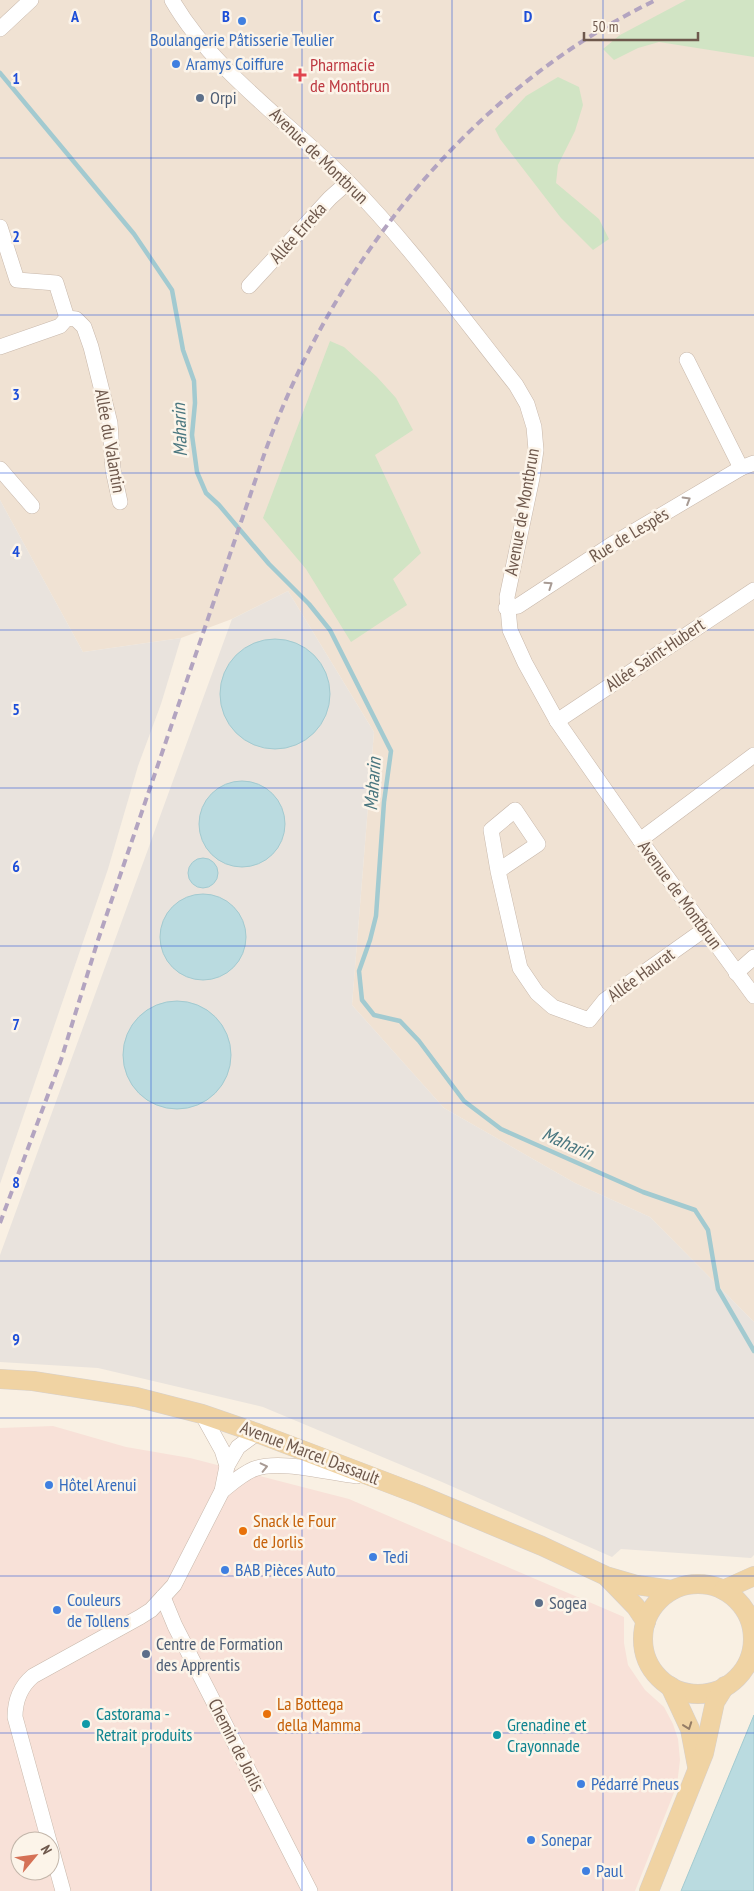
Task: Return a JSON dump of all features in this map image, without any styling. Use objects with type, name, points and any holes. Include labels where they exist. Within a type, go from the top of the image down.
[{"type":"main road","name":"Avenue Marcel Dassault","points":[[0,1379],[33,1381],[136,1397],[202,1414],[379,1479],[533,1543],[606,1576],[637,1585],[672,1590]]},
{"type":"main road","name":"Avenue Marcel Dassault","points":[[606,1576],[636,1608],[646,1622]]},
{"type":"main road","points":[[723,1590],[754,1576]]},
{"type":"main road","points":[[684,1585],[711,1585],[723,1590],[742,1606],[753,1626],[749,1658],[736,1678],[712,1692],[697,1694],[670,1686],[658,1676],[650,1665],[644,1651],[643,1637],[646,1622],[652,1609],[660,1598],[684,1585]]},
{"type":"main road","points":[[670,1686],[690,1729],[698,1770]]},
{"type":"main road","points":[[649,1891],[698,1770],[715,1702],[725,1686]]},
{"type":"street","points":[[0,28],[30,0]]},
{"type":"street","name":"Avenue de Montbrun","points":[[172,0],[184,21],[216,58],[348,182],[398,236],[516,385],[527,404],[534,427],[536,450],[532,478],[509,584],[506,608],[510,630],[557,721],[640,840],[754,996]]},
{"type":"street","name":"Allée Erreka","points":[[249,286],[330,198],[348,182]]},
{"type":"street","points":[[0,227],[18,280],[56,283],[67,318],[60,326],[0,347]]},
{"type":"street","name":"Allée du Valantin","points":[[67,318],[76,319],[84,327],[91,347],[110,424],[113,470],[120,502]]},
{"type":"street","points":[[687,360],[747,466]]},
{"type":"street","name":"Rue de Lespès","points":[[506,608],[518,606],[611,545],[747,466]]},
{"type":"street","points":[[0,469],[32,506]]},
{"type":"street","name":"Allée Saint-Hubert","points":[[557,721],[754,590]]},
{"type":"street","points":[[640,840],[754,755]]},
{"type":"street","name":"Allée Haurat","points":[[498,871],[520,968],[537,993],[553,1007],[589,1020],[606,1000],[705,929]]},
{"type":"street","points":[[736,973],[754,957]]},
{"type":"street","points":[[202,1414],[222,1450],[227,1466]]},
{"type":"street","points":[[47,1831],[15,1717],[18,1696],[26,1682],[33,1676],[140,1617],[151,1610],[163,1598],[182,1572],[222,1491],[227,1466],[238,1447],[257,1433]]},
{"type":"street","points":[[222,1491],[254,1469],[278,1465],[379,1479]]},
{"type":"street","name":"Chemin de Jorlis","points":[[163,1598],[175,1626],[310,1891]]},
{"type":"shaded area","points":[[0,0],[754,0],[754,1322],[650,1217],[575,1183],[444,1108],[352,1005],[374,732],[288,591],[232,619],[181,638],[83,652],[0,500]]},
{"type":"shaded area","points":[[0,500],[83,652],[181,638],[161,704],[138,766],[108,869],[0,1184]]},
{"type":"shaded area","points":[[288,591],[374,732],[352,1005],[444,1108],[575,1183],[650,1217],[754,1322],[754,1555],[751,1558],[621,1549],[612,1557],[442,1482],[263,1407],[98,1368],[0,1362],[0,1255],[232,619]]},
{"type":"shaded area","points":[[53,1426],[126,1447],[190,1458],[349,1499],[624,1617],[624,1643],[628,1665],[645,1690],[664,1707],[678,1739],[680,1760],[677,1785],[635,1891],[0,1891],[0,1428]]},
{"type":"green space","points":[[686,0],[754,0],[754,57],[659,42],[638,48],[614,60],[603,49],[620,35]]},
{"type":"green space","points":[[558,77],[579,87],[583,105],[575,131],[558,165],[556,183],[599,219],[609,239],[593,250],[561,218],[500,139],[495,129],[526,96]]},
{"type":"green space","points":[[330,341],[344,347],[377,377],[396,398],[413,430],[375,455],[421,553],[393,579],[407,605],[351,642],[306,569],[263,518]]},
{"type":"water","points":[[275,639],[296,643],[314,655],[326,673],[330,694],[326,715],[314,733],[296,745],[275,749],[254,745],[236,733],[224,715],[220,694],[224,673],[236,655],[254,643]]},
{"type":"water","points":[[242,781],[259,784],[278,800],[282,807],[285,824],[282,841],[266,860],[259,864],[242,867],[225,864],[206,848],[202,841],[199,824],[202,807],[218,788],[225,784]]},
{"type":"water","points":[[203,858],[214,862],[218,873],[214,884],[203,888],[192,884],[188,873],[192,862]]},
{"type":"water","points":[[203,894],[219,897],[227,901],[239,913],[243,921],[246,937],[243,953],[239,961],[227,973],[219,977],[203,980],[187,977],[179,973],[167,961],[163,953],[160,937],[163,921],[167,913],[179,901],[187,897]]},
{"type":"water","points":[[177,1001],[198,1005],[215,1017],[227,1034],[231,1055],[227,1076],[215,1093],[198,1105],[177,1109],[156,1105],[139,1093],[127,1076],[123,1055],[127,1034],[139,1017],[156,1005]]},
{"type":"water","points":[[754,1715],[754,1891],[681,1891]]},
{"type":"waterway","name":"Maharin","points":[[0,73],[134,234],[172,290],[183,350],[194,381],[195,403],[192,435],[197,472],[206,493],[219,505],[269,564],[309,604],[330,630],[391,751],[384,802],[376,916],[359,971],[362,1000],[374,1015],[400,1021],[419,1041],[464,1101],[501,1129],[643,1192],[695,1210],[708,1230],[718,1289],[754,1351]]},
{"type":"railway","points":[[0,1223],[61,1060],[98,940],[265,452],[294,381],[329,313],[370,249],[417,188],[469,132],[527,81],[589,37],[656,0]]},
{"type":"place","name":"Boulangerie Pâtisserie Teulier","points":[[242,21]]},
{"type":"place","name":"Aramys Coiffure","points":[[176,64]]},
{"type":"place","name":"Pharmacie de Montbrun","points":[[300,75]]},
{"type":"place","name":"Orpi","points":[[200,98]]},
{"type":"place","name":"Hôtel Arenui","points":[[49,1485]]},
{"type":"place","name":"Snack le Four de Jorlis","points":[[243,1531]]},
{"type":"place","name":"Tedi","points":[[373,1557]]},
{"type":"place","name":"BAB Pièces Auto","points":[[225,1570]]},
{"type":"place","name":"Sogea","points":[[539,1603]]},
{"type":"place","name":"Couleurs de Tollens","points":[[57,1610]]},
{"type":"place","name":"Centre de Formation des Apprentis","points":[[146,1654]]},
{"type":"place","name":"La Bottega della Mamma","points":[[267,1714]]},
{"type":"place","name":"Castorama - Retrait produits","points":[[86,1724]]},
{"type":"place","name":"Grenadine et Crayonnade","points":[[497,1735]]},
{"type":"place","name":"Pédarré Pneus","points":[[581,1784]]},
{"type":"place","name":"Sonepar","points":[[531,1840]]},
{"type":"place","name":"Paul","points":[[586,1871]]}]
